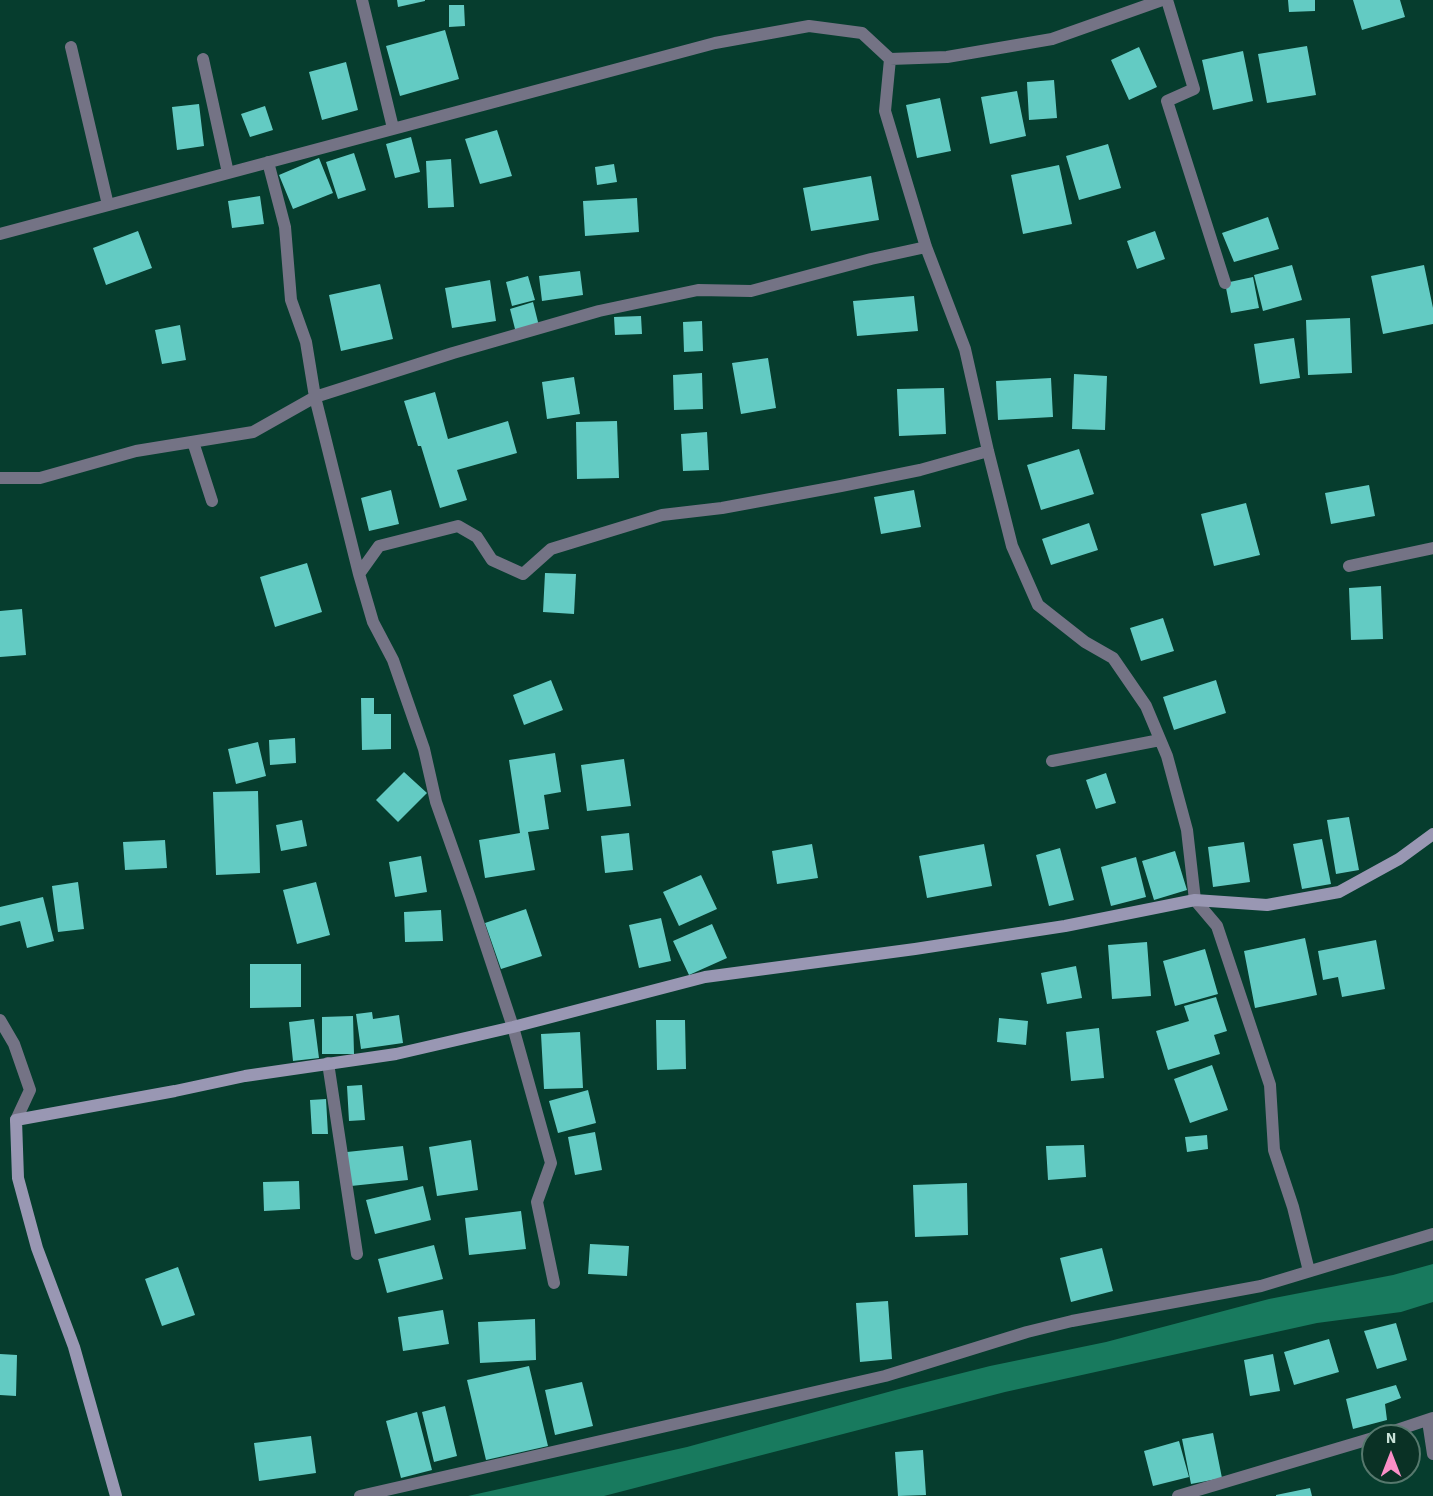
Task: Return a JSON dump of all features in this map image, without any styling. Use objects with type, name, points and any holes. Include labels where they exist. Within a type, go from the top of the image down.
[{"type":"street","points":[[362,0],[393,128]]},
{"type":"street","points":[[0,234],[715,43],[809,26],[862,33],[890,58],[947,57],[1052,39],[1165,0],[1194,89],[1167,101],[1225,283]]},
{"type":"street","points":[[71,46],[108,205]]},
{"type":"street","points":[[203,58],[228,173]]},
{"type":"street","points":[[890,58],[885,111],[926,247],[965,349],[1012,546],[1038,605],[1085,642],[1113,658],[1146,706],[1167,756],[1187,830],[1195,900],[1217,926],[1270,1086],[1274,1150],[1293,1207],[1309,1271]]},
{"type":"street","points":[[268,162],[285,227],[291,300],[306,342],[315,398],[358,574],[373,622],[393,660],[424,749],[436,802],[513,1027],[551,1163],[537,1202],[554,1283]]},
{"type":"street","points":[[0,478],[40,478],[136,451],[253,432],[315,398],[453,353],[599,311],[698,290],[751,291],[926,247]]},
{"type":"street","points":[[193,442],[212,501]]},
{"type":"street","points":[[358,574],[379,546],[458,526],[477,537],[492,560],[523,574],[551,549],[662,515],[722,508],[831,488],[920,470],[988,451]]},
{"type":"street","points":[[1349,566],[1433,548]]},
{"type":"street","points":[[1052,761],[1160,740]]},
{"type":"street","points":[[16,1120],[245,1076],[396,1054],[513,1027],[705,976],[938,946],[1065,926],[1195,900],[1267,905],[1339,892],[1399,859],[1433,834]]},
{"type":"street","points":[[0,1020],[14,1044],[30,1090],[16,1120],[18,1178],[37,1248],[74,1347],[116,1496]]},
{"type":"street","points":[[328,1063],[357,1254]]},
{"type":"street","points":[[360,1496],[885,1376],[1028,1332],[1072,1321],[1261,1286],[1433,1234]]},
{"type":"street","points":[[1430,1420],[1433,1454]]},
{"type":"street","points":[[1178,1496],[1361,1442]]},
{"type":"shaded area","points":[[1433,1264],[1433,1302],[1401,1312],[1317,1323],[1005,1392],[604,1496],[468,1496],[687,1447],[990,1366],[1106,1342],[1269,1299],[1393,1275]]},
{"type":"building","points":[[397,0],[425,0],[425,1],[398,7]]},
{"type":"building","points":[[1288,0],[1315,0],[1315,11],[1289,12]]},
{"type":"building","points":[[1353,0],[1400,0],[1405,17],[1362,30]]},
{"type":"building","points":[[449,5],[464,5],[465,26],[449,27]]},
{"type":"building","points":[[445,30],[459,79],[400,96],[386,46]]},
{"type":"building","points":[[1307,46],[1316,95],[1267,103],[1258,54]]},
{"type":"building","points":[[1139,47],[1157,87],[1129,100],[1111,60]]},
{"type":"building","points":[[1243,51],[1253,101],[1213,110],[1202,60]]},
{"type":"building","points":[[346,62],[358,110],[322,120],[309,72]]},
{"type":"building","points":[[1054,80],[1057,118],[1029,120],[1027,82]]},
{"type":"building","points":[[1017,91],[1026,136],[990,144],[981,97]]},
{"type":"building","points":[[940,98],[951,151],[917,158],[906,105]]},
{"type":"building","points":[[199,104],[204,146],[177,150],[172,107]]},
{"type":"building","points":[[265,106],[273,130],[250,137],[241,114]]},
{"type":"building","points":[[497,130],[512,176],[480,184],[465,139]]},
{"type":"building","points":[[411,137],[420,172],[395,178],[386,144]]},
{"type":"building","points":[[1108,144],[1121,188],[1079,200],[1066,156]]},
{"type":"building","points":[[354,153],[366,190],[338,199],[326,162]]},
{"type":"building","points":[[319,158],[333,193],[293,209],[279,175]]},
{"type":"building","points":[[451,159],[454,207],[428,208],[426,161]]},
{"type":"building","points":[[614,164],[617,182],[597,185],[595,167]]},
{"type":"building","points":[[1059,165],[1072,224],[1023,234],[1011,175]]},
{"type":"building","points":[[871,176],[879,220],[811,231],[803,188]]},
{"type":"building","points":[[260,196],[264,224],[232,228],[228,201]]},
{"type":"building","points":[[637,198],[639,232],[585,236],[583,201]]},
{"type":"building","points":[[1268,217],[1279,249],[1234,262],[1222,233]]},
{"type":"building","points":[[138,231],[152,268],[106,285],[93,248]]},
{"type":"building","points":[[1155,231],[1165,259],[1137,269],[1127,241]]},
{"type":"building","points":[[1292,265],[1302,300],[1263,311],[1254,275]]},
{"type":"building","points":[[1424,265],[1433,308],[1433,324],[1383,334],[1371,276]]},
{"type":"building","points":[[580,271],[583,295],[542,301],[539,276]]},
{"type":"building","points":[[528,276],[535,300],[512,306],[506,282]]},
{"type":"building","points":[[1253,277],[1259,308],[1231,313],[1225,283]]},
{"type":"building","points":[[490,280],[496,321],[452,328],[445,288]]},
{"type":"building","points":[[380,284],[393,339],[341,351],[329,295]]},
{"type":"building","points":[[914,296],[918,331],[857,336],[853,301]]},
{"type":"building","points":[[533,302],[539,326],[516,333],[510,309]]},
{"type":"building","points":[[641,316],[642,334],[615,335],[614,317]]},
{"type":"building","points":[[1350,318],[1352,373],[1308,375],[1306,320]]},
{"type":"building","points":[[702,321],[703,351],[684,352],[683,322]]},
{"type":"building","points":[[180,325],[186,360],[162,364],[155,330]]},
{"type":"building","points":[[1294,338],[1300,378],[1260,384],[1254,344]]},
{"type":"building","points":[[768,358],[776,408],[741,414],[732,363]]},
{"type":"building","points":[[702,373],[703,409],[674,410],[673,375]]},
{"type":"building","points":[[1074,374],[1107,376],[1105,430],[1072,429]]},
{"type":"building","points":[[574,377],[580,414],[547,419],[542,382]]},
{"type":"building","points":[[1051,378],[1053,417],[998,420],[996,381]]},
{"type":"building","points":[[944,388],[946,434],[899,436],[897,389]]},
{"type":"building","points":[[435,392],[448,439],[508,421],[517,453],[457,470],[467,500],[440,508],[404,401]]},
{"type":"building","points":[[617,421],[619,478],[577,479],[576,422]]},
{"type":"building","points":[[707,432],[709,470],[683,471],[681,434]]},
{"type":"building","points":[[1079,449],[1094,494],[1041,510],[1027,465]]},
{"type":"building","points":[[1369,485],[1375,516],[1331,524],[1325,493]]},
{"type":"building","points":[[391,490],[399,524],[369,531],[361,498]]},
{"type":"building","points":[[914,490],[921,527],[881,534],[874,497]]},
{"type":"building","points":[[1246,503],[1260,555],[1214,566],[1201,514]]},
{"type":"building","points":[[1089,523],[1098,550],[1051,565],[1042,539]]},
{"type":"building","points":[[307,563],[322,612],[275,627],[260,577]]},
{"type":"building","points":[[545,573],[576,574],[574,614],[543,612]]},
{"type":"building","points":[[1381,586],[1383,639],[1351,640],[1349,588]]},
{"type":"building","points":[[22,609],[26,655],[0,657],[0,611]]},
{"type":"building","points":[[1163,618],[1174,651],[1141,661],[1130,628]]},
{"type":"building","points":[[551,680],[563,710],[524,725],[513,695]]},
{"type":"building","points":[[1216,680],[1226,713],[1174,730],[1163,697]]},
{"type":"building","points":[[361,698],[374,698],[374,714],[391,714],[391,749],[362,750]]},
{"type":"building","points":[[295,738],[296,763],[270,765],[269,740]]},
{"type":"building","points":[[258,742],[266,776],[236,784],[228,749]]},
{"type":"building","points":[[555,753],[561,792],[544,795],[549,829],[528,832],[535,870],[485,878],[479,840],[520,833],[509,760]]},
{"type":"building","points":[[624,759],[631,806],[587,811],[581,765]]},
{"type":"building","points":[[404,772],[427,793],[398,822],[376,800]]},
{"type":"building","points":[[1106,773],[1116,803],[1096,809],[1086,780]]},
{"type":"building","points":[[258,791],[260,873],[216,875],[213,792]]},
{"type":"building","points":[[1349,817],[1359,870],[1336,874],[1327,820]]},
{"type":"building","points":[[302,820],[307,846],[281,851],[276,825]]},
{"type":"building","points":[[629,833],[633,870],[605,873],[601,836]]},
{"type":"building","points":[[1322,839],[1331,884],[1302,889],[1293,844]]},
{"type":"building","points":[[165,840],[167,868],[125,870],[123,842]]},
{"type":"building","points":[[1244,842],[1250,882],[1213,887],[1208,847]]},
{"type":"building","points":[[812,844],[818,878],[777,884],[772,851]]},
{"type":"building","points":[[984,844],[992,886],[927,898],[919,856]]},
{"type":"building","points":[[1060,848],[1074,900],[1049,906],[1036,855]]},
{"type":"building","points":[[1175,851],[1187,890],[1154,900],[1142,861]]},
{"type":"building","points":[[421,856],[427,892],[395,897],[389,862]]},
{"type":"building","points":[[1136,857],[1146,897],[1111,906],[1101,867]]},
{"type":"building","points":[[701,875],[717,909],[679,926],[663,892]]},
{"type":"building","points":[[78,882],[84,929],[58,932],[52,886]]},
{"type":"building","points":[[316,882],[330,935],[297,944],[283,890]]},
{"type":"building","points":[[43,897],[54,941],[27,948],[20,921],[0,926],[0,907]]},
{"type":"building","points":[[526,909],[542,956],[501,969],[485,923]]},
{"type":"building","points":[[441,910],[443,941],[405,942],[404,912]]},
{"type":"building","points":[[661,918],[671,961],[639,968],[629,925]]},
{"type":"building","points":[[712,924],[727,958],[689,975],[673,941]]},
{"type":"building","points":[[1305,938],[1317,995],[1255,1008],[1244,951]]},
{"type":"building","points":[[1376,940],[1385,989],[1342,997],[1338,977],[1323,980],[1318,951]]},
{"type":"building","points":[[1147,942],[1151,996],[1112,999],[1108,945]]},
{"type":"building","points":[[1205,949],[1218,994],[1175,1006],[1163,961]]},
{"type":"building","points":[[250,964],[301,964],[301,1007],[250,1008]]},
{"type":"building","points":[[1076,966],[1082,998],[1047,1004],[1041,973]]},
{"type":"building","points":[[1216,997],[1227,1031],[1214,1035],[1220,1054],[1168,1070],[1156,1031],[1189,1021],[1184,1006]]},
{"type":"building","points":[[372,1012],[373,1019],[399,1015],[403,1043],[361,1049],[356,1014]]},
{"type":"building","points":[[353,1016],[354,1054],[322,1054],[322,1017]]},
{"type":"building","points":[[999,1018],[1028,1021],[1026,1045],[997,1042]]},
{"type":"building","points":[[314,1019],[319,1058],[293,1061],[289,1022]]},
{"type":"building","points":[[656,1020],[685,1020],[686,1069],[657,1070]]},
{"type":"building","points":[[1099,1028],[1104,1078],[1071,1081],[1066,1032]]},
{"type":"building","points":[[580,1032],[583,1088],[544,1089],[541,1034]]},
{"type":"building","points":[[1212,1065],[1228,1110],[1190,1123],[1174,1079]]},
{"type":"building","points":[[362,1085],[365,1120],[349,1121],[347,1086]]},
{"type":"building","points":[[588,1090],[596,1123],[558,1133],[549,1101]]},
{"type":"building","points":[[326,1099],[328,1134],[312,1134],[310,1100]]},
{"type":"building","points":[[595,1132],[602,1170],[575,1175],[568,1137]]},
{"type":"building","points":[[1207,1135],[1208,1149],[1187,1152],[1185,1137]]},
{"type":"building","points":[[471,1140],[478,1190],[437,1196],[429,1147]]},
{"type":"building","points":[[1084,1145],[1086,1177],[1048,1180],[1046,1146]]},
{"type":"building","points":[[403,1146],[408,1180],[351,1186],[347,1152]]},
{"type":"building","points":[[299,1181],[300,1209],[264,1211],[263,1182]]},
{"type":"building","points":[[967,1183],[968,1235],[915,1237],[913,1185]]},
{"type":"building","points":[[423,1186],[431,1220],[375,1234],[366,1200]]},
{"type":"building","points":[[521,1211],[526,1249],[469,1255],[465,1218]]},
{"type":"building","points":[[590,1244],[629,1246],[627,1276],[588,1274]]},
{"type":"building","points":[[434,1245],[443,1279],[387,1293],[378,1259]]},
{"type":"building","points":[[1102,1248],[1113,1291],[1071,1302],[1060,1258]]},
{"type":"building","points":[[178,1267],[195,1315],[162,1326],[145,1279]]},
{"type":"building","points":[[888,1301],[892,1359],[860,1362],[856,1303]]},
{"type":"building","points":[[443,1310],[449,1344],[403,1351],[398,1317]]},
{"type":"building","points":[[535,1319],[536,1360],[480,1363],[478,1322]]},
{"type":"building","points":[[1396,1323],[1407,1360],[1377,1369],[1364,1331]]},
{"type":"building","points":[[1329,1339],[1339,1372],[1294,1385],[1284,1352]]},
{"type":"building","points":[[0,1354],[17,1355],[16,1396],[0,1395]]},
{"type":"building","points":[[1273,1354],[1280,1391],[1250,1396],[1244,1360]]},
{"type":"building","points":[[529,1366],[548,1446],[486,1460],[467,1380]]},
{"type":"building","points":[[582,1382],[593,1426],[555,1435],[545,1390]]},
{"type":"building","points":[[1396,1385],[1401,1398],[1385,1404],[1387,1420],[1361,1424],[1361,1427],[1353,1429],[1346,1399]]},
{"type":"building","points":[[445,1406],[457,1456],[434,1462],[422,1412]]},
{"type":"building","points":[[417,1412],[432,1470],[401,1478],[386,1421]]},
{"type":"building","points":[[1213,1433],[1222,1478],[1191,1484],[1182,1439]]},
{"type":"building","points":[[311,1436],[316,1473],[259,1481],[254,1443]]},
{"type":"building","points":[[1179,1441],[1189,1477],[1153,1486],[1144,1451]]},
{"type":"building","points":[[923,1450],[926,1495],[898,1496],[895,1452]]},
{"type":"building","points":[[1310,1488],[1312,1496],[1276,1496],[1276,1495]]}]
